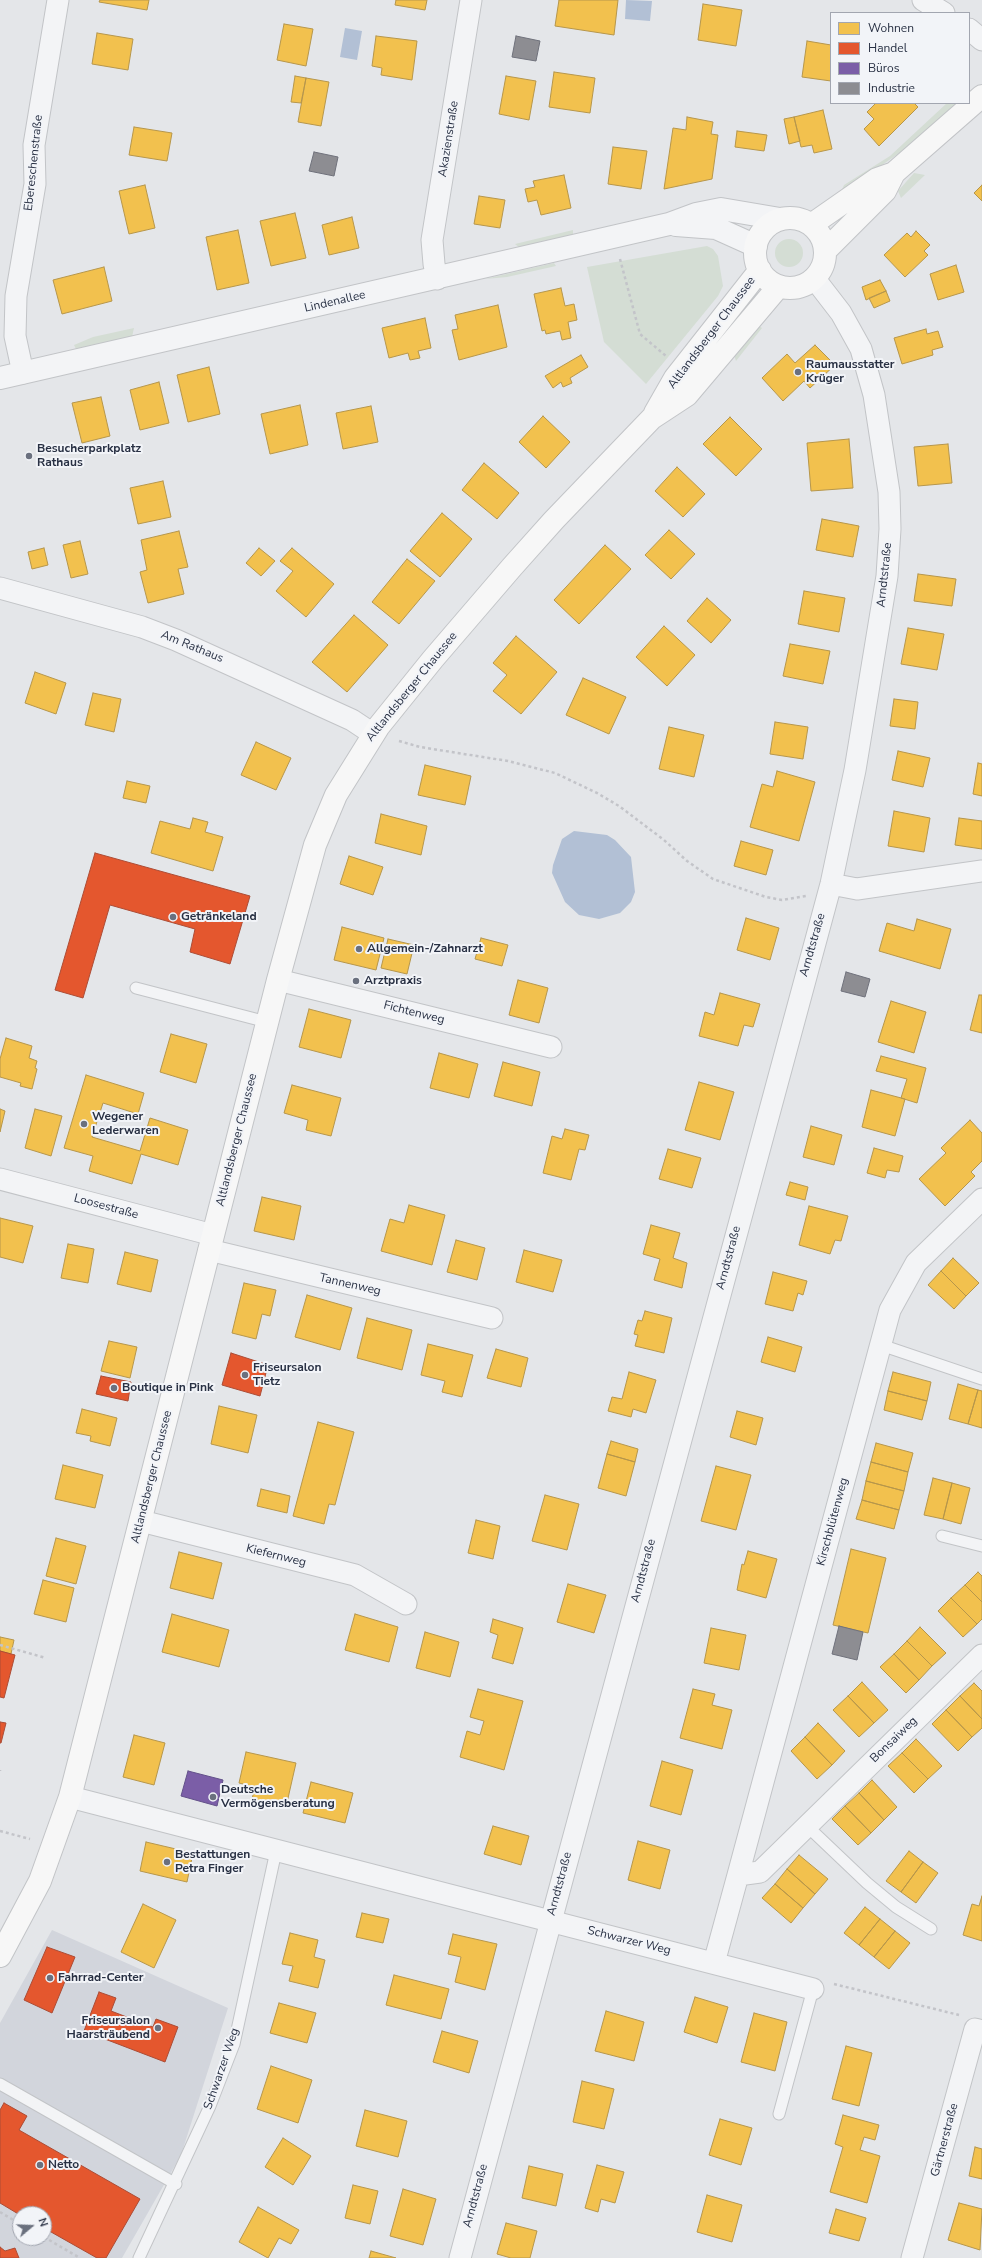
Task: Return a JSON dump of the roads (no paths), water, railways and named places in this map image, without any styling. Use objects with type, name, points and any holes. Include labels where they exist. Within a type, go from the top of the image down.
[{"type":"main road","points":[[811,225],[877,179],[894,173],[982,96]]},
{"type":"main road","points":[[825,251],[885,191],[894,173]]},
{"type":"main road","points":[[756,246],[764,229],[780,219],[791,218],[801,220],[811,225],[818,232],[825,251],[824,261],[814,278],[798,287],[779,286]]},
{"type":"main road","name":"Altlandsberger Chaussee","points":[[0,1956],[40,1881],[70,1797],[278,980],[315,845],[336,795],[373,734],[433,659],[512,567],[554,520],[652,418],[687,395],[779,286],[768,280],[760,270],[756,262],[756,246]]},
{"type":"main road","name":"Altlandsberger Chaussee","points":[[652,418],[675,378],[760,270]]},
{"type":"street","name":"Ebereschenstraße","points":[[23,373],[15,336],[16,296],[35,184],[34,144],[58,0]]},
{"type":"street","name":"Akazienstraße","points":[[437,279],[432,240],[471,0]]},
{"type":"street","points":[[923,0],[942,12]]},
{"type":"street","points":[[970,30],[982,40]]},
{"type":"street","name":"Lindenallee","points":[[0,378],[437,279],[669,224],[696,214],[721,209],[780,219]]},
{"type":"street","name":"Lindenallee","points":[[669,224],[716,228],[741,237],[756,246]]},
{"type":"street","name":"Arndtstraße","points":[[460,2258],[829,891],[855,770],[887,576],[890,521],[889,492],[880,423],[861,349],[841,313],[814,278]]},
{"type":"street","name":"Am Rathaus","points":[[0,588],[142,628],[176,640],[352,720],[373,734]]},
{"type":"street","points":[[829,891],[982,871]]},
{"type":"street","name":"Fichtenweg","points":[[278,980],[550,1047]]},
{"type":"street","name":"Loosestraße","points":[[0,1179],[211,1242]]},
{"type":"street","name":"Kirschblütenweg","points":[[738,1875],[890,1310],[916,1263],[982,1199]]},
{"type":"street","name":"Tannenweg","points":[[211,1242],[492,1318]]},
{"type":"street","name":"Kiefernweg","points":[[141,1521],[355,1575],[406,1604]]},
{"type":"street","name":"Bonsaiweg","points":[[738,1875],[760,1872],[806,1825],[982,1655]]},
{"type":"street","name":"Schwarzer Weg","points":[[70,1797],[813,1989]]},
{"type":"street","points":[[714,1963],[738,1875]]},
{"type":"street","name":"Gärtnerstraße","points":[[912,2258],[979,2030]]},
{"type":"lane","points":[[136,988],[267,1022]]},
{"type":"lane","points":[[881,1345],[982,1378]]},
{"type":"lane","points":[[942,1536],[982,1546]]},
{"type":"lane","points":[[806,1825],[867,1883],[896,1907],[931,1928]]},
{"type":"lane","name":"Schwarzer Weg","points":[[139,2258],[176,2184],[210,2106],[234,2044],[276,1851]]},
{"type":"lane","points":[[779,2114],[813,1989]]},
{"type":"lane","points":[[0,2084],[176,2184]]},
{"type":"water","points":[[626,0],[652,1],[650,21],[625,19]]},
{"type":"water","points":[[345,28],[362,31],[357,60],[340,57]]},
{"type":"water","points":[[574,831],[607,835],[615,840],[631,857],[635,892],[631,902],[620,913],[599,919],[579,915],[565,902],[552,873],[553,865],[562,839]]},
{"type":"place","name":"Raumausstatter Krüger","points":[[798,372]]},
{"type":"place","name":"Besucherparkplatz Rathaus","points":[[29,456]]},
{"type":"place","name":"Getränkeland","points":[[173,917]]},
{"type":"place","name":"Allgemein-/Zahnarzt","points":[[359,949]]},
{"type":"place","name":"Arztpraxis","points":[[356,981]]},
{"type":"place","name":"Wegener Lederwaren","points":[[84,1124]]},
{"type":"place","name":"Friseursalon Tietz","points":[[245,1375]]},
{"type":"place","name":"Boutique in Pink","points":[[114,1388]]},
{"type":"place","name":"Deutsche Vermögensberatung","points":[[213,1797]]},
{"type":"place","name":"Bestattungen Petra Finger","points":[[167,1862]]},
{"type":"place","name":"Fahrrad-Center","points":[[50,1978]]},
{"type":"place","name":"Friseursalon Haarsträubend","points":[[158,2028]]},
{"type":"place","name":"Netto","points":[[40,2165]]}]
